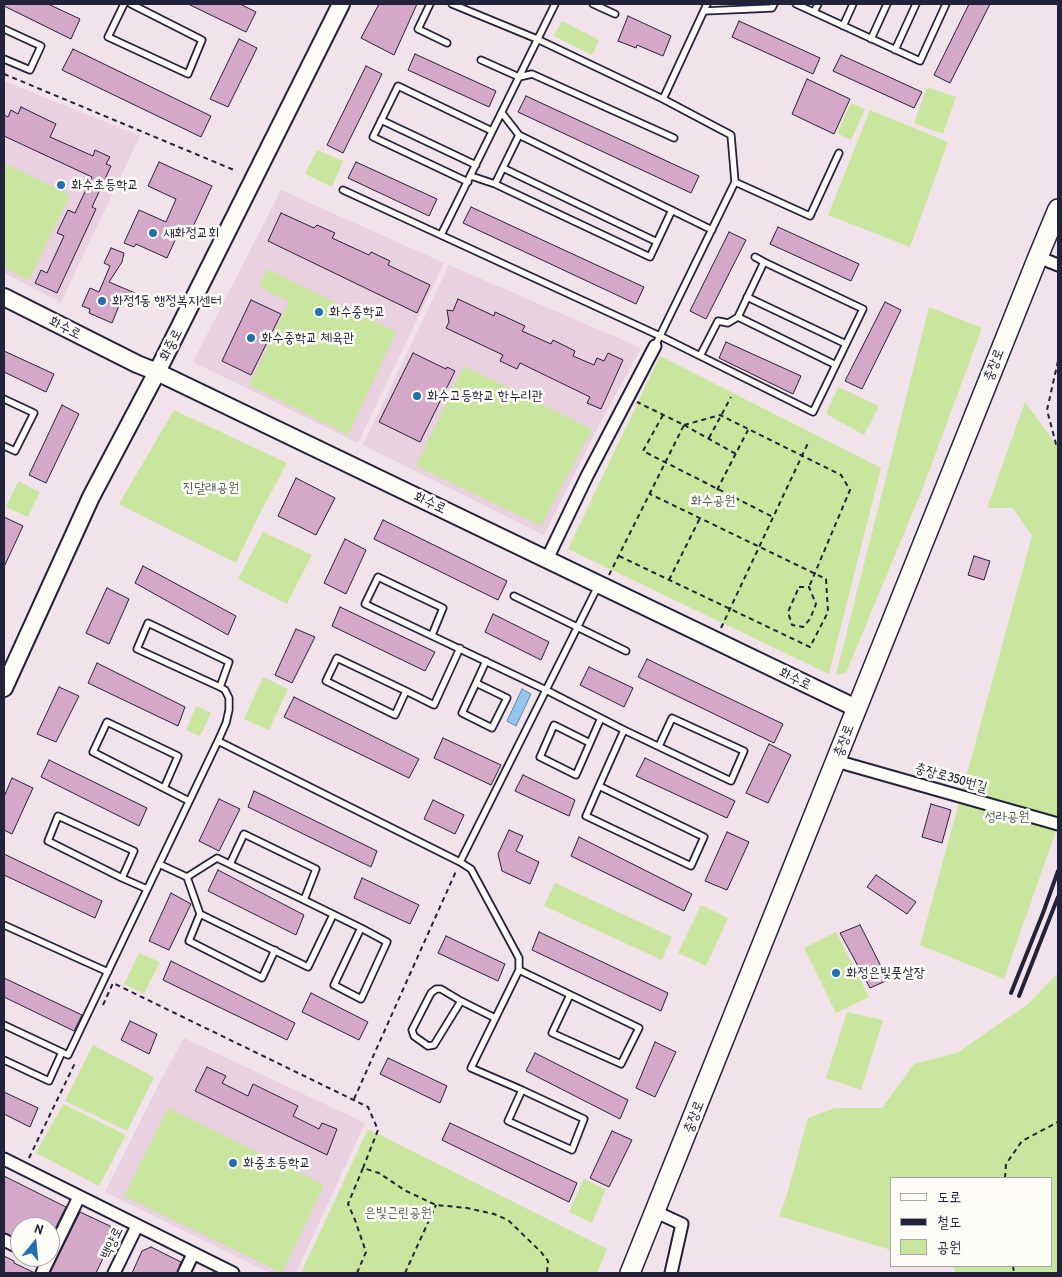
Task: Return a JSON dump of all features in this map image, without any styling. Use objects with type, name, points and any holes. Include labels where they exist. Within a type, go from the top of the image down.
[{"type":"main road","name":"충장로","points":[[630,1273],[1058,209]]},
{"type":"street","name":"화중로","points":[[4,688],[91,497],[157,372],[341,4]]},
{"type":"street","points":[[1038,257],[1058,265]]},
{"type":"street","name":"화수로","points":[[4,297],[137,364],[547,559],[604,580],[856,708]]},
{"type":"street","points":[[547,559],[587,476],[658,341]]},
{"type":"street","name":"충장로350번길","points":[[836,761],[1058,824]]},
{"type":"street","points":[[4,1159],[233,1273]]},
{"type":"street","points":[[60,1230],[79,1197]]},
{"type":"street","points":[[656,1212],[682,1224],[671,1273]]},
{"type":"street","name":"백양로","points":[[114,1273],[137,1226]]},
{"type":"street","points":[[184,1273],[193,1254]]},
{"type":"lane","points":[[124,4],[108,38],[188,74],[202,40],[131,4]]},
{"type":"lane","points":[[430,4],[418,29],[447,43]]},
{"type":"lane","points":[[452,4],[537,39],[663,99],[732,135],[735,182],[658,341]]},
{"type":"lane","points":[[441,235],[555,4]]},
{"type":"lane","points":[[593,4],[615,14]]},
{"type":"lane","points":[[663,99],[707,4]]},
{"type":"lane","points":[[704,11],[772,8],[774,4]]},
{"type":"lane","points":[[796,4],[920,61],[946,4]]},
{"type":"lane","points":[[814,12],[818,4]]},
{"type":"lane","points":[[843,26],[854,4]]},
{"type":"lane","points":[[871,39],[887,4]]},
{"type":"lane","points":[[894,50],[916,4]]},
{"type":"lane","points":[[4,29],[41,46],[30,70],[4,59]]},
{"type":"lane","points":[[481,60],[519,77],[532,74],[674,138]]},
{"type":"lane","points":[[492,131],[398,86],[373,137],[469,179],[495,184],[650,257],[672,210]]},
{"type":"lane","points":[[502,112],[519,135],[712,230]]},
{"type":"lane","points":[[381,120],[476,165]]},
{"type":"lane","points":[[495,184],[519,135]]},
{"type":"lane","points":[[735,182],[810,216],[839,153]]},
{"type":"lane","points":[[503,168],[657,242]]},
{"type":"lane","points":[[343,190],[441,235],[658,341],[700,356],[813,412],[863,310],[755,257]]},
{"type":"lane","points":[[700,356],[718,321],[728,323],[738,317],[764,262]]},
{"type":"lane","points":[[747,297],[846,344]]},
{"type":"lane","points":[[738,317],[836,365]]},
{"type":"lane","points":[[4,399],[34,413],[15,451],[4,446]]},
{"type":"lane","points":[[432,635],[443,608],[378,577],[365,604],[460,648],[624,730],[731,781],[744,752],[672,718],[659,746]]},
{"type":"lane","points":[[460,862],[578,627],[604,580]]},
{"type":"lane","points":[[514,596],[626,651]]},
{"type":"lane","points":[[4,1025],[68,1055],[226,723],[230,698],[225,690],[137,649],[148,623],[229,662],[220,687]]},
{"type":"lane","points":[[406,692],[395,715],[326,681],[337,658],[434,705],[460,648]]},
{"type":"lane","points":[[476,683],[507,698],[492,728],[462,713],[486,661]]},
{"type":"lane","points":[[590,743],[554,725],[540,757],[576,775],[601,718]]},
{"type":"lane","points":[[164,788],[178,756],[107,722],[94,752],[189,801]]},
{"type":"lane","points":[[599,786],[704,837],[692,866],[586,816],[599,786],[624,730]]},
{"type":"lane","points":[[218,741],[471,869],[519,958],[519,970],[470,1068],[522,1090],[584,1119],[572,1150],[508,1121],[522,1090]]},
{"type":"lane","points":[[122,878],[134,851],[58,816],[48,841],[122,878],[147,889]]},
{"type":"lane","points":[[230,864],[244,834],[316,869],[304,900]]},
{"type":"lane","points":[[187,877],[217,858],[361,928],[387,942],[361,999],[334,985],[361,928]]},
{"type":"lane","points":[[159,864],[187,877],[200,914],[189,941],[262,978],[275,950]]},
{"type":"lane","points":[[200,914],[308,967],[333,915]]},
{"type":"lane","points":[[4,925],[108,972]]},
{"type":"lane","points":[[519,970],[639,1028],[621,1064],[552,1033],[570,995]]},
{"type":"lane","points":[[462,1001],[434,1045],[428,1046],[414,1036],[412,1030],[431,994],[436,989],[441,989],[495,1018]]},
{"type":"lane","points":[[4,1060],[49,1081],[62,1052]]},
{"type":"path","points":[[4,74],[234,170]]},
{"type":"path","points":[[1057,444],[1047,410],[1058,361]]},
{"type":"path","points":[[709,438],[731,397]]},
{"type":"path","points":[[627,398],[684,425],[736,454]]},
{"type":"path","points":[[663,415],[643,452],[773,518]]},
{"type":"path","points":[[604,580],[619,556],[684,425],[720,415],[841,475],[850,490],[809,587],[816,604],[810,619],[803,627],[792,625],[788,612],[799,587],[809,587]]},
{"type":"path","points":[[717,490],[749,429]]},
{"type":"path","points":[[721,628],[808,443]]},
{"type":"path","points":[[619,556],[810,647],[828,612],[826,579],[650,494]]},
{"type":"path","points":[[669,580],[700,518]]},
{"type":"path","points":[[354,1099],[460,862]]},
{"type":"path","points":[[101,1009],[113,983],[368,1107],[378,1130],[348,1204],[366,1252],[357,1273]]},
{"type":"path","points":[[28,1160],[76,1060]]},
{"type":"path","points":[[1005,1177],[1006,1164],[1022,1141],[1058,1122]]},
{"type":"path","points":[[363,1168],[379,1173],[406,1191],[436,1205],[467,1208],[494,1214],[508,1220],[548,1261],[547,1273]]},
{"type":"path","points":[[405,1273],[436,1205]]},
{"type":"shaded area","name":"화수초등학교","points":[[4,81],[140,136],[61,302],[4,273]]},
{"type":"shaded area","name":"화수중학교","points":[[281,190],[444,263],[358,443],[193,362]]},
{"type":"shaded area","points":[[449,265],[641,348],[596,431],[544,535],[363,445]]},
{"type":"shaded area","name":"화중초등학교","points":[[184,1038],[365,1123],[296,1273],[270,1273],[105,1192]]},
{"type":"green space","points":[[562,21],[599,40],[592,55],[554,36]]},
{"type":"green space","points":[[927,87],[956,97],[943,134],[914,123]]},
{"type":"green space","points":[[851,103],[865,109],[851,140],[837,133]]},
{"type":"green space","points":[[870,110],[948,142],[910,247],[828,215]]},
{"type":"green space","points":[[317,150],[343,161],[332,187],[305,174]]},
{"type":"green space","points":[[4,163],[70,195],[29,280],[4,268]]},
{"type":"green space","points":[[267,269],[396,332],[348,435],[249,385],[289,302],[259,286]]},
{"type":"green space","points":[[929,307],[982,328],[924,485],[846,673],[836,675]]},
{"type":"green space","name":"화수공원","points":[[660,356],[881,468],[829,674],[568,549]]},
{"type":"green space","points":[[464,366],[592,429],[541,526],[416,466]]},
{"type":"green space","points":[[838,387],[879,406],[864,435],[826,414]]},
{"type":"green space","name":"성라공원","points":[[1025,402],[1056,444],[1058,441],[1058,825],[1004,979],[920,945],[1032,536],[1013,508],[987,508]]},
{"type":"green space","name":"진달래공원","points":[[174,410],[287,463],[236,563],[119,504]]},
{"type":"green space","points":[[18,481],[40,492],[28,517],[6,507]]},
{"type":"green space","points":[[263,532],[312,555],[287,604],[238,579]]},
{"type":"green space","points":[[263,677],[288,689],[269,730],[244,719]]},
{"type":"green space","points":[[196,706],[211,713],[200,736],[186,730]]},
{"type":"green space","points":[[555,883],[672,937],[662,960],[544,906]]},
{"type":"green space","points":[[701,905],[728,918],[706,966],[678,953]]},
{"type":"green space","name":"화정은빛풋살장","points":[[836,932],[869,997],[836,1013],[804,948]]},
{"type":"green space","points":[[139,953],[160,962],[144,994],[124,984]]},
{"type":"green space","points":[[1058,973],[1058,1273],[955,1273],[954,1268],[950,1267],[1052,1267],[1052,1177],[890,1177],[890,1250],[779,1216],[786,1198],[808,1118],[835,1108],[882,1108],[914,1064],[957,1053],[1028,1004]]},
{"type":"green space","name":"화정은빛풋살장","points":[[847,1012],[883,1020],[861,1090],[826,1078]]},
{"type":"green space","points":[[93,1045],[154,1077],[127,1131],[65,1101]]},
{"type":"green space","points":[[63,1104],[126,1135],[99,1186],[36,1153]]},
{"type":"green space","points":[[168,1108],[324,1185],[282,1273],[124,1196]]},
{"type":"green space","name":"은빛근린공원","points":[[368,1129],[607,1249],[597,1273],[301,1273]]},
{"type":"green space","points":[[584,1179],[606,1189],[592,1223],[569,1212]]},
{"type":"water","points":[[522,689],[531,694],[516,726],[507,721]]},
{"type":"building","points":[[4,4],[48,4],[80,19],[71,39],[4,6]]},
{"type":"building","points":[[188,4],[240,4],[256,12],[246,32]]},
{"type":"building","points":[[379,4],[417,4],[394,55],[361,38]]},
{"type":"building","points":[[969,4],[990,4],[950,83],[934,75]]},
{"type":"building","points":[[628,16],[671,36],[663,56],[637,45],[636,48],[618,41]]},
{"type":"building","points":[[739,21],[820,58],[813,74],[732,37]]},
{"type":"building","points":[[239,39],[257,48],[228,107],[210,99]]},
{"type":"building","points":[[73,49],[211,116],[201,137],[62,70]]},
{"type":"building","points":[[415,54],[496,91],[489,107],[408,70]]},
{"type":"building","points":[[841,55],[922,92],[914,108],[833,71]]},
{"type":"building","points":[[366,66],[382,74],[343,153],[327,145]]},
{"type":"building","points":[[807,79],[850,99],[834,134],[792,114]]},
{"type":"building","points":[[526,96],[699,176],[691,193],[518,112]]},
{"type":"building","points":[[21,107],[56,124],[50,137],[93,156],[95,150],[110,157],[106,164],[111,166],[92,207],[96,209],[57,293],[35,283],[41,270],[47,273],[64,236],[57,233],[68,210],[75,213],[92,177],[4,136],[4,115],[8,117],[11,110],[18,114]]},
{"type":"building","points":[[159,162],[212,186],[191,231],[181,227],[167,258],[136,244],[134,247],[124,243],[139,210],[166,222],[176,199],[148,186]]},
{"type":"building","points":[[356,162],[437,199],[429,216],[348,178]]},
{"type":"building","points":[[471,207],[644,287],[636,304],[463,223]]},
{"type":"building","points":[[281,213],[314,228],[317,225],[335,233],[332,238],[369,255],[371,252],[390,261],[388,265],[430,285],[417,313],[268,241]]},
{"type":"building","points":[[778,227],[859,264],[851,281],[770,244]]},
{"type":"building","points":[[729,232],[746,240],[706,319],[690,311]]},
{"type":"building","name":"화정1동 행정복지센터","points":[[111,248],[124,253],[122,262],[109,282],[135,293],[119,298],[120,303],[112,323],[89,313],[90,309],[82,306],[90,288],[99,292],[110,266],[104,263]]},
{"type":"building","points":[[458,299],[494,316],[495,312],[525,326],[522,331],[551,344],[553,340],[575,351],[573,356],[594,365],[597,358],[604,361],[608,353],[623,360],[601,409],[587,403],[590,397],[520,363],[517,369],[500,361],[503,355],[446,328],[449,322],[447,310],[453,311]]},
{"type":"building","name":"화수중학교 체육관","points":[[251,300],[281,314],[251,375],[222,361]]},
{"type":"building","points":[[885,302],[901,310],[862,389],[845,381]]},
{"type":"building","points":[[726,342],[801,376],[793,394],[719,358]]},
{"type":"building","points":[[4,351],[54,374],[46,392],[4,372]]},
{"type":"building","name":"화수고등학교 한누리관","points":[[413,353],[446,369],[447,367],[455,371],[420,442],[379,422]]},
{"type":"building","points":[[62,405],[79,414],[46,483],[29,475]]},
{"type":"building","points":[[296,478],[335,498],[316,535],[278,516]]},
{"type":"building","points":[[4,517],[23,526],[4,567]]},
{"type":"building","points":[[383,520],[507,581],[498,600],[374,539]]},
{"type":"building","points":[[345,539],[366,550],[346,594],[324,583]]},
{"type":"building","points":[[974,556],[990,561],[984,580],[968,575]]},
{"type":"building","points":[[143,566],[236,616],[228,635],[135,583]]},
{"type":"building","points":[[107,588],[129,599],[109,644],[86,633]]},
{"type":"building","points":[[340,607],[435,652],[425,671],[332,626]]},
{"type":"building","points":[[493,614],[549,642],[541,660],[485,632]]},
{"type":"building","points":[[296,629],[315,637],[292,683],[275,675]]},
{"type":"building","points":[[647,659],[783,724],[774,743],[638,677]]},
{"type":"building","points":[[97,663],[185,707],[178,726],[88,683]]},
{"type":"building","points":[[589,667],[633,688],[624,707],[580,685]]},
{"type":"building","points":[[59,687],[79,696],[56,742],[37,734]]},
{"type":"building","points":[[294,697],[419,759],[409,778],[284,717]]},
{"type":"building","points":[[443,738],[501,765],[491,785],[434,758]]},
{"type":"building","points":[[769,744],[791,755],[768,803],[746,793]]},
{"type":"building","points":[[645,758],[735,801],[727,818],[636,776]]},
{"type":"building","points":[[49,760],[147,808],[139,826],[41,777]]},
{"type":"building","points":[[523,775],[575,800],[569,816],[515,791]]},
{"type":"building","points":[[12,778],[33,788],[12,834],[4,830],[4,797]]},
{"type":"building","points":[[254,791],[377,851],[371,867],[248,807]]},
{"type":"building","points":[[219,799],[240,809],[219,851],[199,841]]},
{"type":"building","points":[[433,800],[464,815],[455,834],[424,819]]},
{"type":"building","points":[[931,804],[951,810],[942,843],[922,837]]},
{"type":"building","points":[[509,830],[523,836],[516,851],[539,862],[530,884],[502,871],[498,854]]},
{"type":"building","points":[[727,832],[749,842],[727,890],[705,881]]},
{"type":"building","points":[[579,837],[692,894],[684,911],[571,856]]},
{"type":"building","points":[[4,854],[102,901],[95,918],[4,875]]},
{"type":"building","points":[[218,870],[304,915],[296,935],[208,891]]},
{"type":"building","points":[[876,875],[916,902],[907,914],[867,887]]},
{"type":"building","points":[[362,878],[419,905],[410,924],[354,898]]},
{"type":"building","points":[[171,893],[191,904],[169,950],[149,941]]},
{"type":"building","points":[[860,925],[888,980],[870,988],[840,933]]},
{"type":"building","points":[[539,932],[668,993],[661,1011],[532,950]]},
{"type":"building","points":[[446,936],[505,964],[498,981],[438,953]]},
{"type":"building","points":[[171,961],[295,1023],[287,1040],[163,980]]},
{"type":"building","points":[[4,978],[82,1015],[74,1031],[4,997]]},
{"type":"building","points":[[311,993],[368,1022],[359,1040],[302,1012]]},
{"type":"building","points":[[130,1021],[157,1034],[149,1054],[121,1040]]},
{"type":"building","points":[[655,1042],[676,1052],[655,1097],[636,1088]]},
{"type":"building","points":[[535,1053],[628,1100],[620,1119],[526,1071]]},
{"type":"building","points":[[388,1058],[447,1086],[440,1103],[380,1074]]},
{"type":"building","name":"화중초등학교","points":[[207,1067],[226,1076],[222,1083],[248,1096],[253,1084],[298,1106],[293,1116],[319,1129],[322,1123],[337,1129],[327,1155],[195,1091]]},
{"type":"building","points":[[4,1092],[38,1108],[30,1127],[4,1114]]},
{"type":"building","points":[[450,1123],[577,1183],[569,1202],[442,1140]]},
{"type":"building","points":[[612,1131],[632,1140],[609,1187],[590,1178]]},
{"type":"building","points":[[4,1176],[66,1207],[60,1219],[60,1217],[10,1217],[10,1236],[4,1233]]},
{"type":"building","points":[[80,1212],[110,1226],[113,1237],[96,1273],[50,1273],[53,1267],[60,1267],[60,1253]]},
{"type":"building","points":[[151,1247],[181,1262],[177,1273],[132,1273],[142,1251]]},
{"type":"building","points":[[4,1256],[10,1259],[10,1267],[22,1267],[35,1273],[4,1273]]},
{"type":"railway","points":[[1011,993],[1058,871]]},
{"type":"railway","points":[[1019,996],[1058,897]]},
{"type":"place","name":"화수초등학교","points":[[61,185]]},
{"type":"place","name":"새화정교회","points":[[153,233]]},
{"type":"place","name":"화정1동 행정복지센터","points":[[102,301]]},
{"type":"place","name":"화수중학교","points":[[319,312]]},
{"type":"place","name":"화수중학교 체육관","points":[[251,338]]},
{"type":"place","name":"화수고등학교 한누리관","points":[[417,396]]},
{"type":"place","name":"화정은빛풋살장","points":[[836,973]]},
{"type":"place","name":"화중초등학교","points":[[233,1163]]}]
